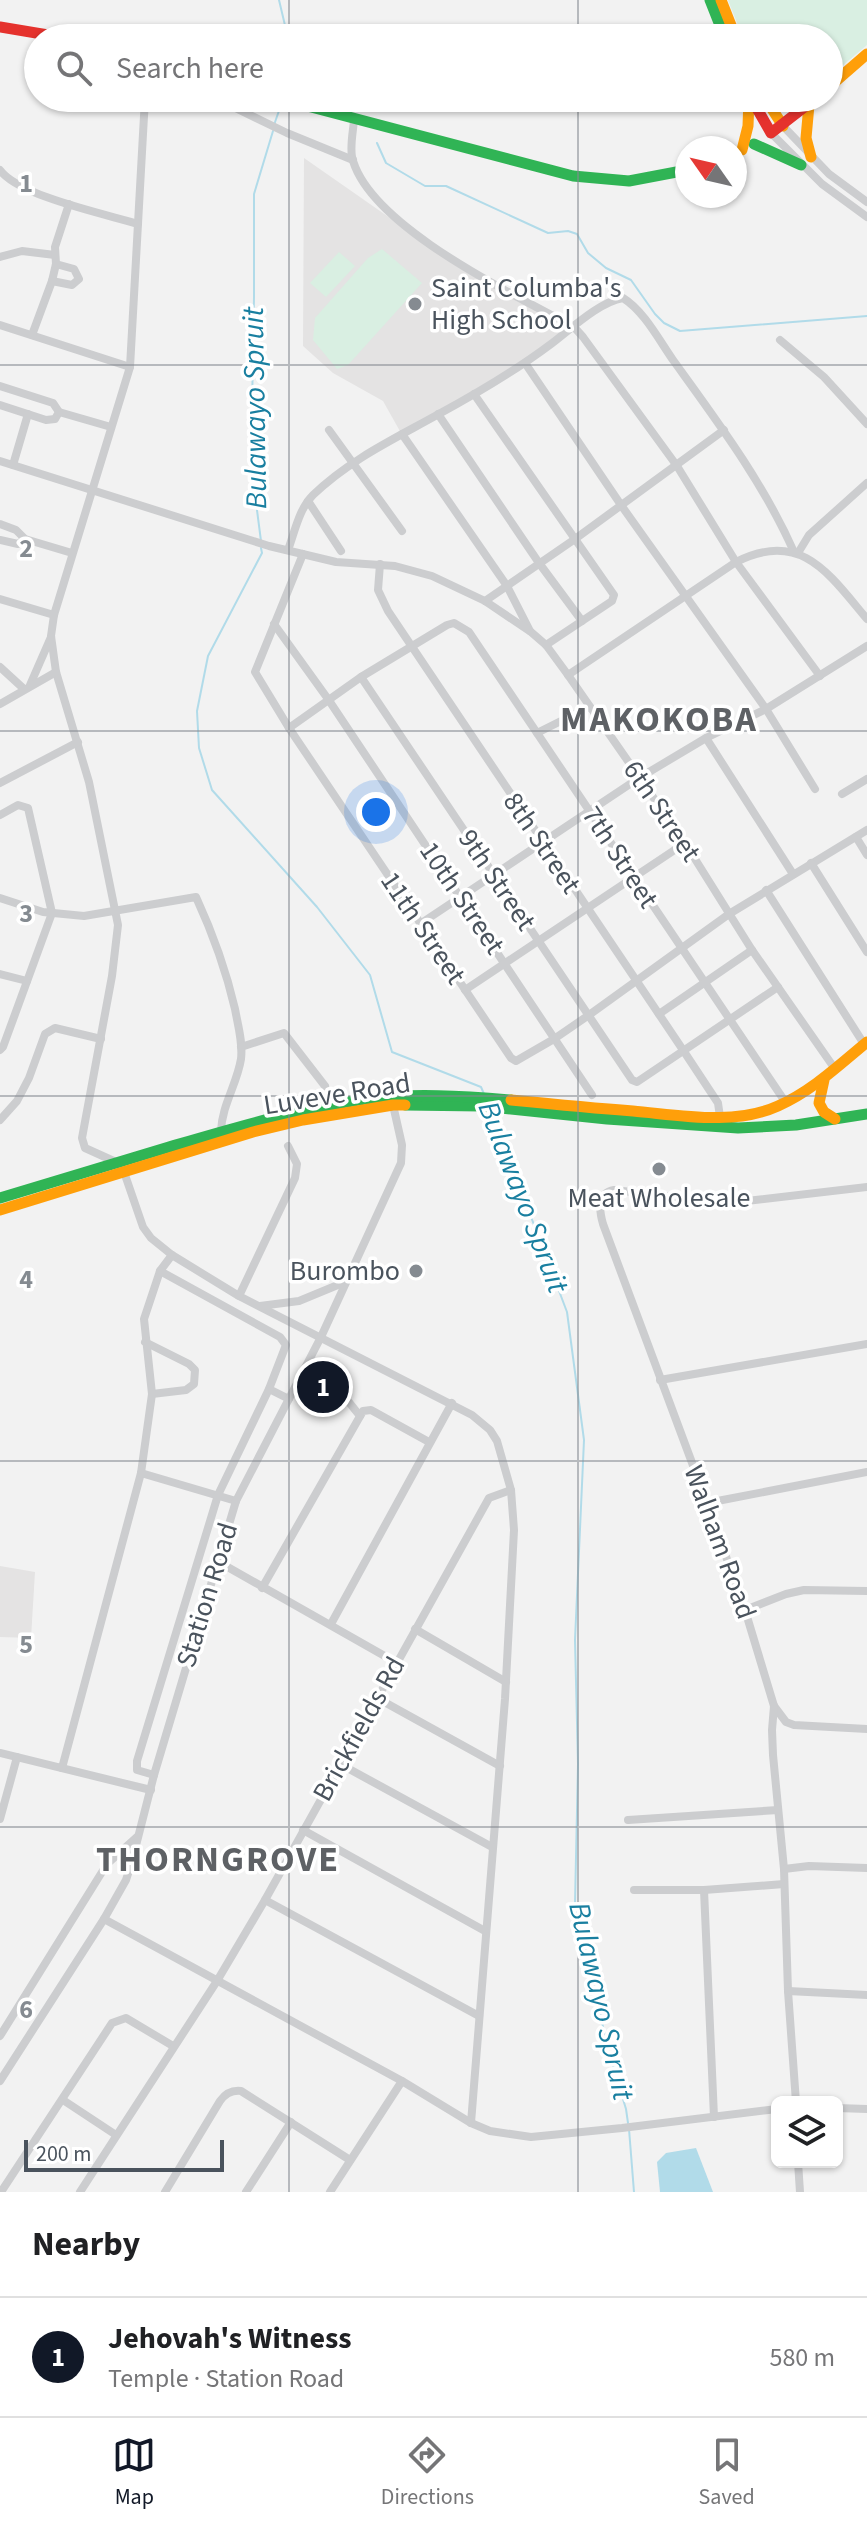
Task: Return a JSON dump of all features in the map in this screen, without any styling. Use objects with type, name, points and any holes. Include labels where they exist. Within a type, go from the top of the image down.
[{"type":"main road","points":[[710,0],[719,24]]},
{"type":"main road","points":[[721,0],[730,24]]},
{"type":"main road","points":[[0,27],[24,31]]},
{"type":"main road","points":[[843,75],[867,54]]},
{"type":"main road","points":[[326,112],[597,180],[623,182],[675,173]]},
{"type":"main road","points":[[744,136],[749,112]]},
{"type":"main road","points":[[758,112],[771,133]]},
{"type":"main road","points":[[774,112],[783,126]]},
{"type":"main road","points":[[747,147],[800,112]]},
{"type":"main road","points":[[754,144],[806,161],[806,135],[811,112]]},
{"type":"main road","name":"Luveve Road","points":[[0,1210],[221,1131],[292,1112],[366,1099],[471,1097],[720,1117],[752,1115],[786,1103],[824,1079],[866,1043]]},
{"type":"main road","points":[[824,1079],[819,1103],[824,1112],[835,1119]]},
{"type":"main road","name":"Luveve Road","points":[[0,1198],[303,1120],[393,1105],[481,1106],[738,1128],[796,1125],[867,1114]]},
{"type":"street","points":[[144,112],[130,367],[72,553],[51,636],[56,672],[89,782],[116,910],[117,943],[82,1138],[85,1148],[120,1167],[143,1227],[172,1255],[239,1296],[452,1403],[482,1421],[497,1441],[511,1490],[514,1530],[500,1766],[471,2123]]},
{"type":"street","points":[[244,112],[353,160]]},
{"type":"street","points":[[354,120],[353,160],[374,195],[419,236],[465,266],[574,327],[677,466],[736,562],[820,676]]},
{"type":"street","points":[[783,126],[822,184],[867,217]]},
{"type":"street","points":[[771,133],[867,202]]},
{"type":"street","points":[[0,170],[3,182],[138,224]]},
{"type":"street","points":[[32,335],[52,281],[56,241],[69,204]]},
{"type":"street","points":[[0,257],[22,251],[56,259],[74,269],[79,279],[72,285],[52,281]]},
{"type":"street","points":[[288,550],[308,501],[353,463],[525,363],[607,303],[621,298],[626,299],[653,330],[724,430],[796,552],[828,573],[867,619]]},
{"type":"street","points":[[0,325],[130,367]]},
{"type":"street","points":[[780,340],[824,377],[867,424]]},
{"type":"street","points":[[525,363],[766,709],[815,789]]},
{"type":"street","points":[[0,386],[53,403],[59,412],[111,427]]},
{"type":"street","points":[[474,394],[614,595],[612,601],[546,645]]},
{"type":"street","points":[[0,405],[51,420],[59,412]]},
{"type":"street","points":[[13,465],[28,414]]},
{"type":"street","points":[[438,414],[582,621]]},
{"type":"street","points":[[329,430],[402,531]]},
{"type":"street","points":[[485,601],[724,430]]},
{"type":"street","points":[[402,434],[507,586],[531,632]]},
{"type":"street","name":"6th Street","points":[[0,461],[269,546],[336,562],[380,564],[432,576],[485,601],[531,632],[546,645],[568,675],[685,843],[752,950],[835,1069]]},
{"type":"street","points":[[796,552],[809,535],[867,483]]},
{"type":"street","points":[[308,501],[341,551]]},
{"type":"street","points":[[0,524],[16,530],[25,539],[72,553]]},
{"type":"street","points":[[0,540],[18,544],[25,539]]},
{"type":"street","points":[[568,675],[736,562],[765,551],[796,552]]},
{"type":"street","points":[[274,624],[303,554]]},
{"type":"street","name":"8th Street","points":[[380,564],[380,597],[410,647],[718,1103],[720,1117]]},
{"type":"street","points":[[0,599],[54,615]]},
{"type":"street","name":"7th Street","points":[[410,647],[454,623],[469,632],[786,1103]]},
{"type":"street","name":"11th Street","points":[[274,624],[255,672],[420,924],[511,1058],[516,1061],[554,1039]]},
{"type":"street","name":"10th Street","points":[[274,624],[328,699],[592,1095]]},
{"type":"street","points":[[27,687],[51,636]]},
{"type":"street","points":[[420,924],[639,778],[706,738],[766,709],[867,646]]},
{"type":"street","points":[[289,728],[328,699],[410,647]]},
{"type":"street","points":[[0,667],[27,687]]},
{"type":"street","points":[[0,704],[56,672]]},
{"type":"street","name":"9th Street","points":[[361,677],[635,1081],[683,1050]]},
{"type":"street","points":[[537,733],[589,707]]},
{"type":"street","points":[[706,738],[793,874]]},
{"type":"street","points":[[0,783],[78,742]]},
{"type":"street","points":[[842,794],[867,779]]},
{"type":"street","points":[[0,815],[18,805],[28,808],[52,913],[0,1050]]},
{"type":"street","points":[[554,1039],[729,914],[867,830]]},
{"type":"street","points":[[856,837],[867,855]]},
{"type":"street","points":[[465,990],[685,843]]},
{"type":"street","points":[[811,863],[867,952]]},
{"type":"street","points":[[766,890],[866,1043]]},
{"type":"street","points":[[0,898],[52,913],[84,916],[196,897],[226,970],[241,1047],[236,1084],[221,1116],[221,1131]]},
{"type":"street","points":[[659,1014],[752,950]]},
{"type":"street","points":[[0,974],[27,981]]},
{"type":"street","points":[[683,1050],[778,987]]},
{"type":"street","points":[[0,1120],[17,1101],[45,1034],[55,1028],[101,1039]]},
{"type":"street","points":[[241,1047],[284,1033],[325,1086]]},
{"type":"street","name":"Station Road","points":[[0,2081],[126,1880],[236,1501],[321,1337],[401,1163],[402,1145],[393,1105]]},
{"type":"street","points":[[239,1296],[295,1178],[297,1164],[288,1146]]},
{"type":"street","name":"Walham Road","points":[[796,2096],[784,1869],[772,1730],[774,1706],[745,1610],[603,1224],[599,1204],[604,1195],[614,1190],[729,1203],[867,1187]]},
{"type":"street","points":[[62,1768],[141,1473],[152,1394],[144,1319],[160,1271],[172,1255]]},
{"type":"street","points":[[154,1775],[137,1770],[137,1761],[218,1495],[286,1347],[282,1339],[160,1271]]},
{"type":"street","points":[[259,1306],[299,1301],[345,1282]]},
{"type":"street","points":[[145,1342],[189,1364],[195,1375],[194,1384],[186,1390],[152,1394]]},
{"type":"street","points":[[660,1380],[867,1344]]},
{"type":"street","points":[[305,1368],[332,1393],[348,1401],[360,1416]]},
{"type":"street","points":[[269,1389],[289,1399]]},
{"type":"street","points":[[331,1624],[452,1403]]},
{"type":"street","points":[[262,1588],[363,1411],[371,1410],[429,1442]]},
{"type":"street","points":[[707,1503],[867,1472]]},
{"type":"street","points":[[141,1473],[236,1501]]},
{"type":"street","name":"Brickfields Rd","points":[[85,2190],[116,2135],[217,1981],[265,1900],[489,1498],[511,1490]]},
{"type":"street","points":[[217,1561],[397,1663]]},
{"type":"street","points":[[745,1610],[804,1590],[867,1591]]},
{"type":"street","points":[[415,1629],[506,1682]]},
{"type":"street","points":[[377,1698],[500,1766]]},
{"type":"street","points":[[774,1706],[786,1722],[794,1725],[867,1729]]},
{"type":"street","points":[[0,1753],[151,1790]]},
{"type":"street","points":[[0,1819],[17,1757]]},
{"type":"street","points":[[340,1764],[492,1847]]},
{"type":"street","points":[[628,1820],[778,1810]]},
{"type":"street","points":[[303,1830],[485,1931]]},
{"type":"street","points":[[0,2036],[107,1864],[139,1835]]},
{"type":"street","points":[[784,1869],[809,1866],[867,1868]]},
{"type":"street","points":[[634,1890],[704,1890],[784,1884]]},
{"type":"street","points":[[704,1890],[714,2117]]},
{"type":"street","points":[[265,1900],[479,2016]]},
{"type":"street","points":[[104,1919],[490,2131],[531,2137],[771,2110]]},
{"type":"street","points":[[788,1991],[867,1995]]},
{"type":"street","points":[[1,2192],[117,2020],[126,2018],[173,2046]]},
{"type":"street","points":[[330,2192],[402,2081]]},
{"type":"street","points":[[165,2192],[223,2096],[241,2091],[350,2160]]},
{"type":"street","points":[[63,2100],[116,2135]]},
{"type":"street","points":[[843,2108],[867,2109]]},
{"type":"street","points":[[246,2192],[291,2122]]},
{"type":"street","points":[[798,2168],[800,2192]]},
{"type":"shaded area","name":"Saint Columba's High School","points":[[304,158],[423,241],[570,327],[524,362],[401,433],[383,401],[333,373],[303,346]]},
{"type":"shaded area","points":[[0,1566],[35,1572],[31,1638],[0,1637]]},
{"type":"green space","points":[[728,0],[867,0],[867,45],[843,65],[843,24],[737,24]]},
{"type":"green space","points":[[382,249],[422,283],[348,365],[337,369],[313,340],[315,318],[368,258]]},
{"type":"green space","points":[[339,252],[355,266],[326,297],[310,283]]},
{"type":"water","points":[[696,2148],[713,2192],[660,2192],[657,2162],[666,2153]]},
{"type":"waterway","name":"Bulawayo Spruit","points":[[279,0],[285,24]]},
{"type":"waterway","name":"Bulawayo Spruit","points":[[274,125],[279,112]]},
{"type":"waterway","name":"Bulawayo Spruit","points":[[261,541],[251,464],[254,194],[273,131]]},
{"type":"waterway","points":[[377,143],[386,163],[425,186],[446,186],[548,233],[568,231],[577,234],[588,253],[606,268],[631,280],[655,314],[680,331],[867,316]]},
{"type":"waterway","name":"Bulawayo Spruit","points":[[261,548],[262,553],[208,656],[197,711],[199,748],[212,790],[317,907],[370,975],[392,1052],[481,1087],[484,1094]]},
{"type":"waterway","name":"Bulawayo Spruit","points":[[491,1111],[567,1312],[584,1440],[575,1640],[578,1764],[575,1904],[628,2123]]},
{"type":"waterway","name":"Bulawayo Spruit","points":[[629,2129],[634,2192]]},
{"type":"traffic: fast","points":[[710,0],[719,24]]},
{"type":"traffic: fast","points":[[330,112],[573,176],[629,181],[675,172]]},
{"type":"traffic: fast","points":[[754,144],[801,165]]},
{"type":"traffic: fast","points":[[0,1198],[242,1126],[340,1103],[420,1096],[511,1100]]},
{"type":"traffic: fast","points":[[405,1105],[481,1106],[738,1128],[796,1125],[867,1114]]},
{"type":"traffic: slow","points":[[721,0],[730,24]]},
{"type":"traffic: slow","points":[[843,75],[867,54]]},
{"type":"traffic: slow","points":[[746,136],[749,112]]},
{"type":"traffic: slow","points":[[774,112],[783,126]]},
{"type":"traffic: slow","points":[[808,112],[806,138],[811,157]]},
{"type":"traffic: slow","points":[[511,1100],[687,1116],[743,1116],[778,1106],[802,1093],[867,1042]]},
{"type":"traffic: slow","points":[[824,1080],[819,1103],[824,1112],[835,1119]]},
{"type":"traffic: slow","points":[[0,1210],[253,1132],[303,1120],[405,1105]]},
{"type":"traffic: jam","points":[[0,27],[24,31]]},
{"type":"traffic: jam","points":[[759,112],[771,133],[798,112]]},
{"type":"place","name":"Saint Columba's High School","points":[[415,304]]},
{"type":"place","name":"Meat Wholesale","points":[[659,1169]]},
{"type":"place","name":"Burombo","points":[[416,1271]]},
{"type":"place","name":"Jehovah's Witness","points":[[323,1387]]},
{"type":"district","name":"MAKOKOBA","points":[[659,719]]},
{"type":"district","name":"THORNGROVE","points":[[218,1859]]}]
